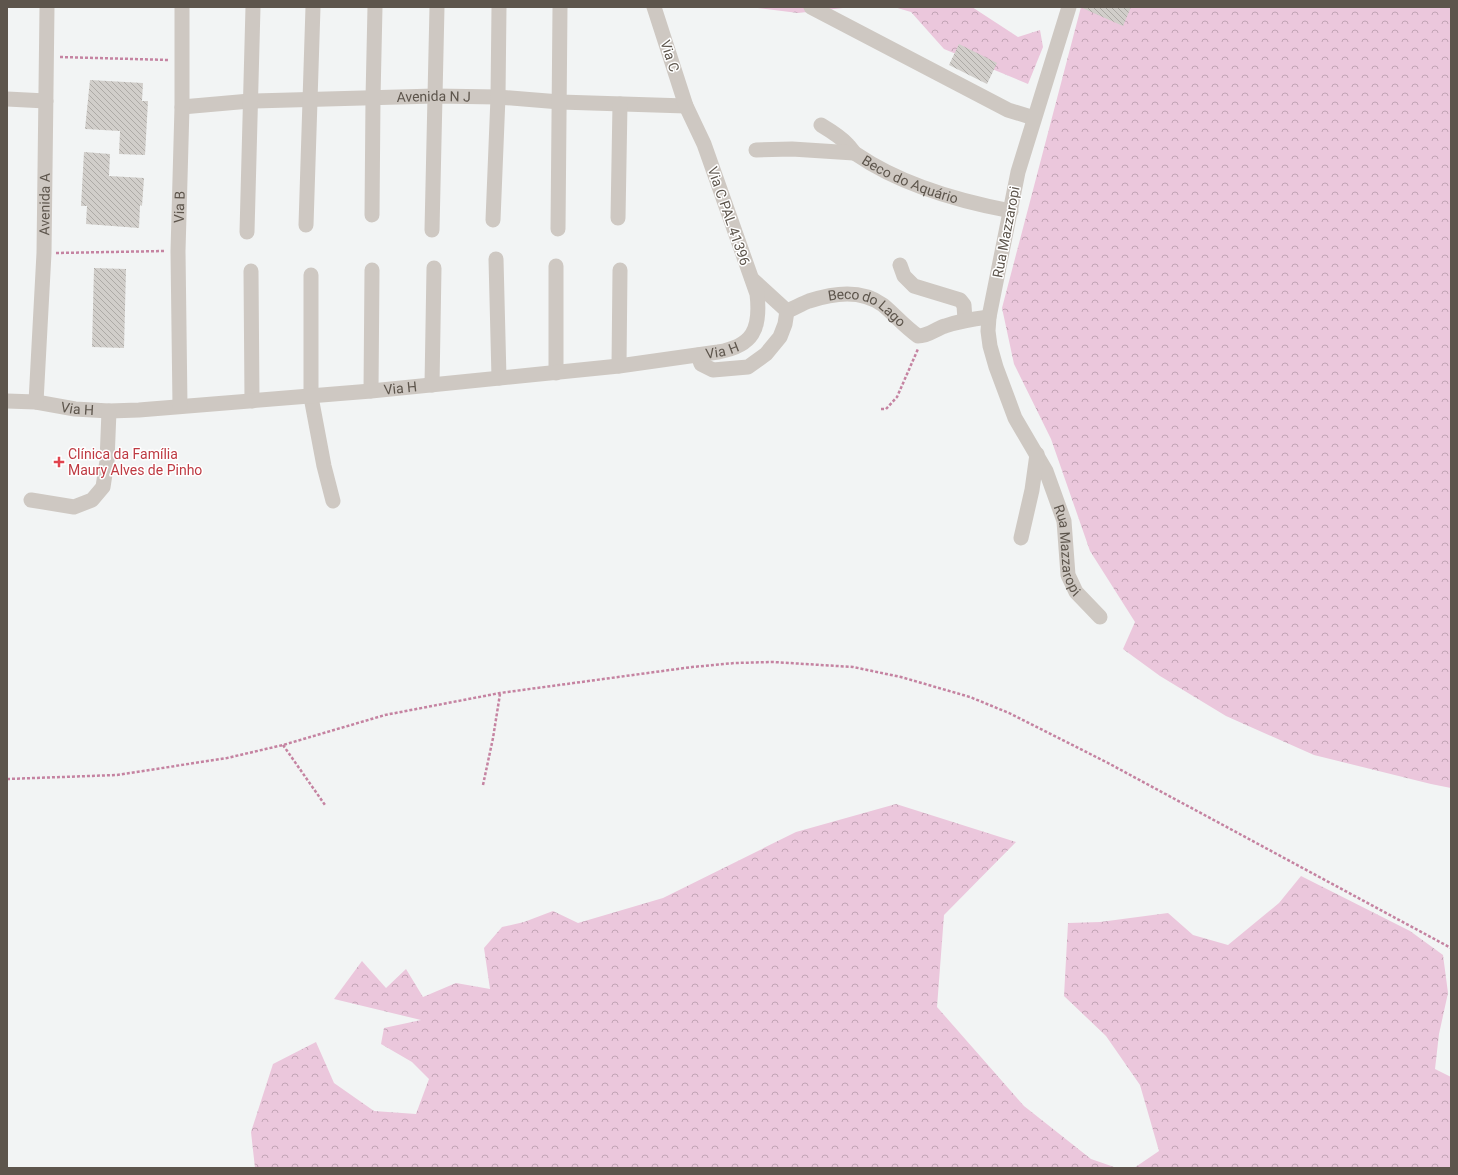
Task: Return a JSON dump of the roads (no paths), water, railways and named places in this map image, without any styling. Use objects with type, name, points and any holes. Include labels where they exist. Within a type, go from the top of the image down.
[{"type":"street","name":"Avenida A","points":[[36,402],[44,253],[47,7]]},
{"type":"street","name":"Via B","points":[[180,406],[178,250],[182,107],[182,7]]},
{"type":"street","points":[[247,232],[253,7]]},
{"type":"street","points":[[306,225],[313,7]]},
{"type":"street","points":[[372,215],[373,98],[376,7]]},
{"type":"street","points":[[432,230],[437,7]]},
{"type":"street","points":[[494,220],[499,7]]},
{"type":"street","points":[[558,229],[560,7]]},
{"type":"street","name":"Via C","points":[[654,7],[686,106]]},
{"type":"street","points":[[811,7],[1008,110],[1034,118]]},
{"type":"street","name":"Rua Mazzaropi","points":[[1070,7],[1018,172],[989,317],[988,331],[990,346],[996,367],[1015,418],[1037,454],[1048,476],[1064,521],[1068,575],[1076,592],[1100,618]]},
{"type":"street","name":"Avenida N J","points":[[182,107],[250,101],[435,96],[498,97],[560,102],[686,106]]},
{"type":"street","points":[[7,99],[46,101]]},
{"type":"street","points":[[618,218],[620,104]]},
{"type":"street","name":"Via C PAL 41396","points":[[686,106],[704,144],[757,294],[759,307],[758,321],[755,328]]},
{"type":"street","name":"Beco do Aquário","points":[[821,125],[839,137],[854,153],[877,167],[913,183],[952,197],[1011,211]]},
{"type":"street","points":[[756,150],[792,149],[854,153]]},
{"type":"street","points":[[496,258],[499,378]]},
{"type":"street","points":[[900,265],[904,276],[914,286],[960,300],[964,305],[965,320]]},
{"type":"street","points":[[556,266],[556,372]]},
{"type":"street","points":[[432,385],[434,268]]},
{"type":"street","points":[[371,391],[372,270]]},
{"type":"street","points":[[619,366],[620,270]]},
{"type":"street","points":[[251,271],[252,402]]},
{"type":"street","points":[[310,275],[311,397],[324,466],[333,501]]},
{"type":"street","points":[[698,355],[701,364],[713,370],[748,367],[757,362],[766,354],[780,337],[785,324],[787,311],[752,278]]},
{"type":"street","name":"Beco do Lago","points":[[787,311],[809,301],[845,293],[862,295],[872,298],[884,306],[918,336],[924,336],[943,326],[965,320],[989,317]]},
{"type":"street","name":"Via H","points":[[7,401],[36,402],[75,409],[109,411],[311,397],[619,366],[698,355],[730,350],[742,345],[755,328]]},
{"type":"street","points":[[32,500],[74,507],[92,500],[103,487],[107,461],[109,411]]},
{"type":"street","name":"Rua Mazzaropi","points":[[1021,538],[1031,496],[1037,454]]},
{"type":"place","name":"Clínica da Família Maury Alves de Pinho","points":[[59,462]]}]
